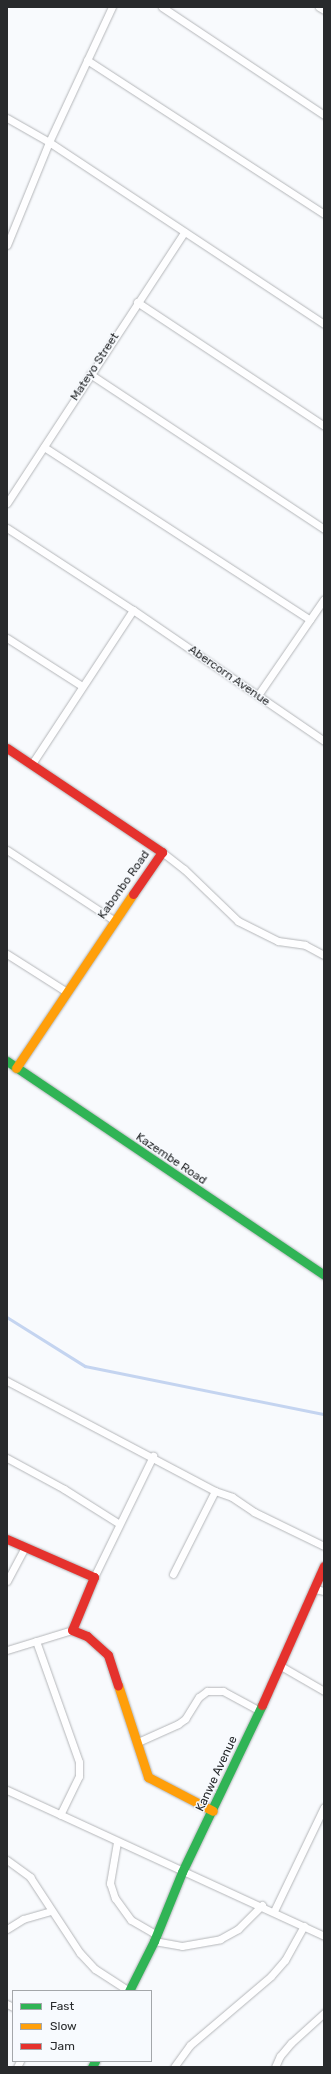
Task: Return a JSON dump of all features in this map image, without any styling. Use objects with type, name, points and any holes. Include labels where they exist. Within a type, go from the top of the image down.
[{"type":"main road","name":"Kabonbo Road","points":[[7,748],[162,852],[65,991],[16,1068]]},
{"type":"main road","name":"Kazembe Road","points":[[7,1061],[324,1275]]},
{"type":"main road","points":[[7,1539],[94,1577],[72,1630],[87,1636],[108,1655],[138,1742],[144,1771],[148,1776],[213,1811]]},
{"type":"main road","name":"Kanwe Avenue","points":[[129,1990],[155,1938],[182,1872],[213,1811],[260,1711],[324,1566]]},
{"type":"street","points":[[7,245],[49,142],[112,7]]},
{"type":"street","points":[[162,7],[324,115]]},
{"type":"street","points":[[319,7],[324,10]]},
{"type":"street","points":[[87,60],[324,214]]},
{"type":"street","points":[[7,118],[49,142],[324,324]]},
{"type":"street","name":"Mateyo Street","points":[[7,503],[184,232]]},
{"type":"street","points":[[137,302],[324,426]]},
{"type":"street","points":[[90,374],[324,529]]},
{"type":"street","points":[[44,447],[310,620]]},
{"type":"street","name":"Abercorn Avenue","points":[[7,528],[133,610],[324,741]]},
{"type":"street","points":[[258,695],[324,599]]},
{"type":"street","points":[[32,764],[133,610]]},
{"type":"street","points":[[7,638],[82,686]]},
{"type":"street","points":[[7,850],[115,921]]},
{"type":"street","points":[[162,852],[184,869],[238,921],[278,941],[305,945],[324,955]]},
{"type":"street","points":[[7,954],[65,991]]},
{"type":"street","points":[[7,1381],[153,1456],[215,1491],[232,1497],[254,1512],[324,1546]]},
{"type":"street","points":[[94,1577],[118,1523],[153,1456]]},
{"type":"street","points":[[7,1458],[64,1489],[118,1523]]},
{"type":"street","points":[[173,1574],[215,1491]]},
{"type":"street","points":[[7,1581],[25,1547]]},
{"type":"street","points":[[314,1589],[324,1591]]},
{"type":"street","points":[[7,1650],[72,1630]]},
{"type":"street","points":[[36,1641],[79,1762],[79,1776],[60,1815]]},
{"type":"street","points":[[279,1665],[324,1691]]},
{"type":"street","points":[[138,1742],[178,1724],[185,1719],[199,1697],[207,1691],[223,1691],[260,1711]]},
{"type":"street","points":[[7,1790],[182,1872],[274,1911],[324,1936]]},
{"type":"street","points":[[274,1911],[324,1807]]},
{"type":"street","points":[[117,1842],[110,1883],[115,1898],[131,1920],[155,1938],[182,1946],[220,1939],[238,1929],[262,1906]]},
{"type":"street","points":[[7,1860],[30,1877],[45,1897],[50,1911],[80,1953],[95,1969],[127,1990]]},
{"type":"street","points":[[7,1929],[23,1919],[50,1911]]},
{"type":"street","points":[[174,2067],[190,2045],[271,1976],[285,1960],[304,1926]]},
{"type":"street","points":[[275,2067],[280,2056],[291,2043],[324,2012]]},
{"type":"waterway","points":[[7,1317],[85,1366],[324,1414]]},
{"type":"traffic: fast","points":[[7,1061],[324,1275]]},
{"type":"traffic: fast","points":[[130,1990],[154,1941],[182,1872],[262,1705]]},
{"type":"traffic: fast","points":[[92,2067],[94,2062]]},
{"type":"traffic: slow","points":[[16,1068],[133,894]]},
{"type":"traffic: slow","points":[[118,1685],[148,1777],[213,1811]]},
{"type":"traffic: jam","points":[[7,748],[162,852],[133,894]]},
{"type":"traffic: jam","points":[[7,1539],[94,1577],[72,1630],[87,1636],[108,1655],[118,1685]]},
{"type":"traffic: jam","points":[[262,1705],[324,1566]]}]
